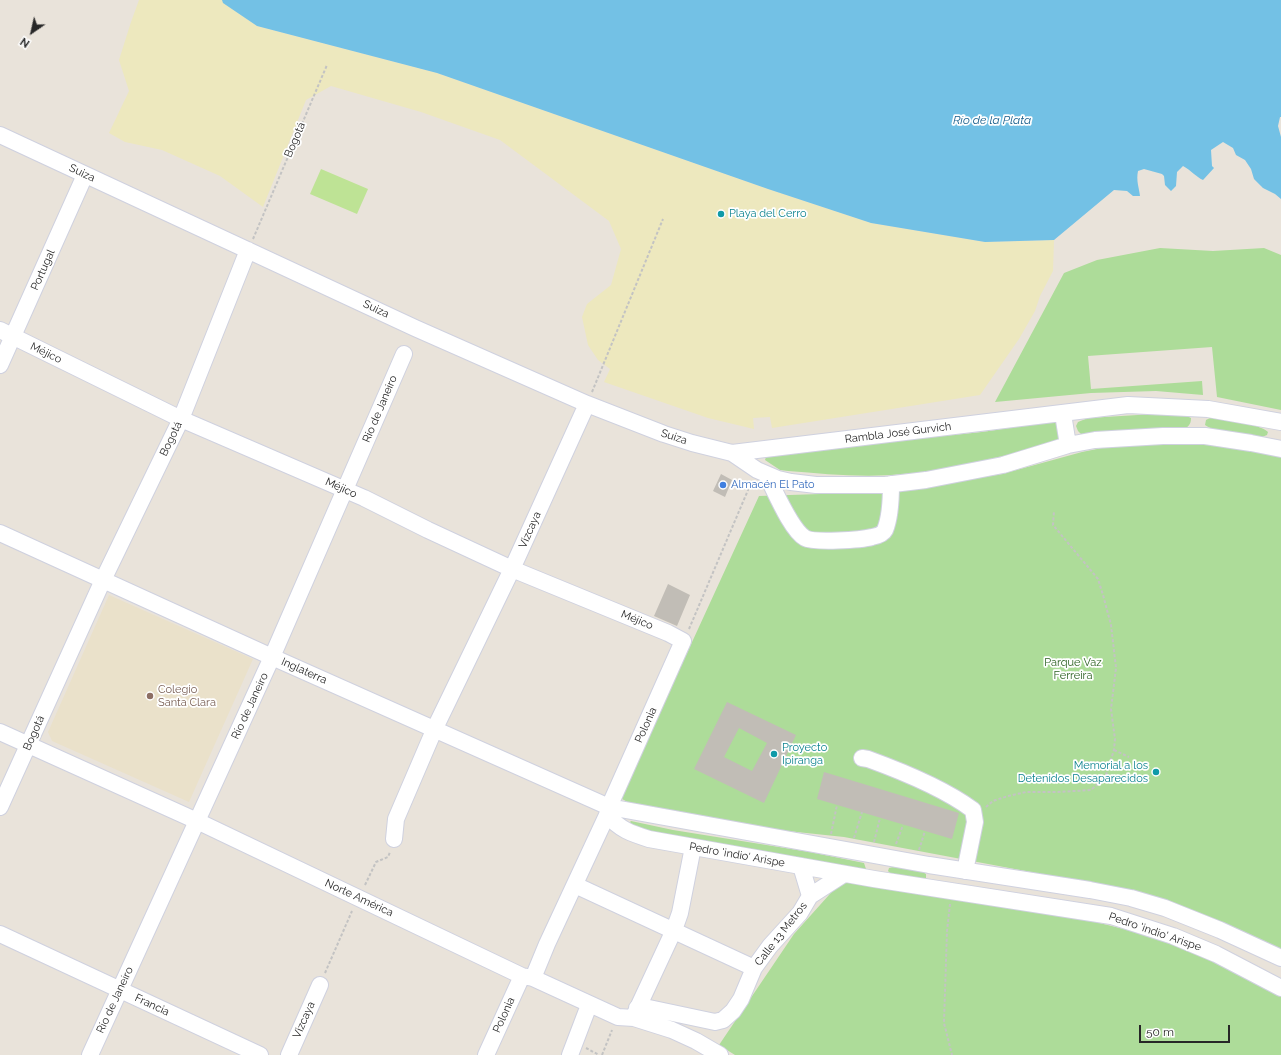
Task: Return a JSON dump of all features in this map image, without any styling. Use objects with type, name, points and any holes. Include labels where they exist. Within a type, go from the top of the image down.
[{"type":"street","name":"Suiza","points":[[0,136],[426,332],[587,404],[664,434],[732,453],[762,473]]},
{"type":"street","name":"Portugal","points":[[0,365],[6,333],[85,175]]},
{"type":"street","name":"Bogotá","points":[[0,807],[103,580],[181,419],[248,250]]},
{"type":"street","name":"Méjico","points":[[6,333],[181,419],[345,490],[512,569],[668,633],[683,641]]},
{"type":"street","name":"Río de Janeiro","points":[[90,1055],[272,657],[404,354]]},
{"type":"street","name":"Vizcaya","points":[[394,839],[396,819],[435,728],[512,569],[587,404]]},
{"type":"street","name":"Rambla José Gurvich","points":[[732,453],[1128,406],[1208,408],[1281,422]]},
{"type":"street","points":[[1063,414],[1068,445]]},
{"type":"street","points":[[762,473],[791,482],[816,485],[891,484],[934,479],[1003,465],[1068,445],[1095,440],[1163,436],[1205,436],[1281,449]]},
{"type":"street","points":[[762,473],[796,531],[806,539],[860,539],[880,535],[884,531],[890,507],[891,484]]},
{"type":"street","name":"Inglaterra","points":[[0,533],[272,657],[435,728],[608,811]]},
{"type":"street","name":"Polonia","points":[[486,1055],[547,944],[575,885],[683,641]]},
{"type":"street","name":"Norte América","points":[[0,732],[196,821],[589,1005],[630,1014],[672,1030],[696,1041],[720,1055]]},
{"type":"street","points":[[862,758],[904,773],[962,802],[973,810],[975,822],[964,871]]},
{"type":"street","name":"Pedro 'indio' Arispe","points":[[608,811],[617,826],[649,839],[874,880],[1111,916],[1173,936],[1216,954],[1281,988]]},
{"type":"street","name":"Pedro 'indio' Arispe","points":[[608,811],[1131,898],[1165,908],[1220,930],[1281,958]]},
{"type":"street","points":[[630,1014],[674,930],[680,913],[693,847]]},
{"type":"street","points":[[874,880],[879,857]]},
{"type":"street","points":[[922,864],[926,887]]},
{"type":"street","name":"Calle 13 Metros","points":[[801,866],[810,896]]},
{"type":"street","name":"Calle 13 Metros","points":[[630,1014],[649,1008],[715,1022],[723,1020],[737,1005],[754,968],[770,946],[800,913],[810,896],[844,874]]},
{"type":"street","points":[[575,885],[754,968]]},
{"type":"street","name":"Francia","points":[[0,934],[260,1055]]},
{"type":"street","name":"Vizcaya","points":[[289,1055],[320,985]]},
{"type":"street","points":[[570,1055],[589,1005]]},
{"type":"path","name":"Bogotá","points":[[248,250],[327,65]]},
{"type":"path","points":[[587,404],[663,219]]},
{"type":"path","points":[[683,641],[762,473]]},
{"type":"path","points":[[974,814],[980,813],[993,801],[1026,792],[1091,790],[1105,778],[1114,750],[1115,739],[1112,709],[1116,668],[1114,642],[1107,609],[1098,580],[1053,525],[1054,511]]},
{"type":"path","points":[[1114,750],[1129,757]]},
{"type":"path","points":[[828,847],[837,805]]},
{"type":"path","points":[[850,851],[862,812]]},
{"type":"path","points":[[879,857],[880,818]]},
{"type":"path","points":[[879,857],[903,825]]},
{"type":"path","points":[[922,864],[925,831]]},
{"type":"path","points":[[952,891],[947,931],[944,1022],[952,1055]]},
{"type":"path","points":[[602,1055],[630,1014]]},
{"type":"shaded area","name":"Colegio Santa Clara","points":[[109,595],[253,659],[189,802],[52,741],[48,732]]},
{"type":"green space","points":[[321,169],[368,189],[357,214],[310,194]]},
{"type":"green space","points":[[1160,248],[1213,251],[1264,248],[1281,255],[1281,410],[1217,397],[1212,347],[1088,356],[1091,389],[1202,381],[1203,395],[1156,391],[1091,393],[995,402],[1064,273],[1097,260]]},
{"type":"green space","points":[[1171,413],[1183,414],[1191,418],[1190,424],[1182,430],[1081,434],[1076,426],[1078,422],[1088,418]]},
{"type":"green space","points":[[1210,418],[1232,420],[1249,424],[1257,426],[1268,432],[1267,435],[1262,437],[1224,432],[1205,425],[1206,420]]},
{"type":"green space","points":[[1050,422],[1057,423],[1059,438],[1038,449],[915,473],[860,476],[788,471],[780,470],[765,460],[766,457],[893,441],[982,432]]},
{"type":"green space","name":"Parque Vaz Ferreira","points":[[1173,442],[1222,446],[1281,455],[1281,957],[1100,885],[844,837],[778,830],[635,806],[622,799],[621,797],[759,496],[851,493],[948,483],[1002,474],[1082,452],[1117,445]]},
{"type":"green space","points":[[630,822],[673,830],[810,852],[864,863],[866,869],[864,870],[648,832],[632,825]]},
{"type":"green space","points":[[893,867],[922,871],[926,874],[926,878],[922,880],[890,873],[888,871],[889,868]]},
{"type":"green space","points":[[846,876],[1067,915],[1128,930],[1164,941],[1222,964],[1281,995],[1281,1055],[735,1055],[719,1045],[794,934]]},
{"type":"sand","name":"Playa del Cerro","points":[[139,0],[222,0],[224,3],[257,26],[437,73],[768,189],[871,223],[985,242],[1054,240],[1053,271],[1040,296],[1035,311],[1019,339],[980,395],[772,428],[770,417],[753,418],[754,429],[708,418],[604,382],[610,369],[598,360],[588,345],[582,317],[587,304],[611,285],[621,249],[609,221],[500,140],[421,112],[331,86],[306,100],[263,207],[220,176],[162,150],[125,142],[109,133],[129,91],[119,60]]},
{"type":"water","name":"Río de la Plata","points":[[222,0],[1281,0],[1281,117],[1278,126],[1281,137],[1281,199],[1263,188],[1254,179],[1251,169],[1245,160],[1236,155],[1233,148],[1223,142],[1211,150],[1212,166],[1214,168],[1203,180],[1183,166],[1177,172],[1176,186],[1171,191],[1165,185],[1164,176],[1162,174],[1144,169],[1138,171],[1137,181],[1140,196],[1133,196],[1127,191],[1114,190],[1054,240],[985,242],[871,223],[768,189],[437,73],[257,26],[223,3]]},
{"type":"building","name":"Almacén El Pato","points":[[721,474],[732,480],[725,497],[713,491]]},
{"type":"building","points":[[668,584],[690,595],[677,626],[654,616]]},
{"type":"building","name":"Proyecto Ipiranga","points":[[727,702],[796,735],[764,803],[694,769]],"holes":[[[739,728],[767,743],[752,771],[724,757]]]},
{"type":"building","points":[[824,772],[959,813],[952,839],[817,799]]},
{"type":"place","name":"Playa del Cerro","points":[[721,214]]},
{"type":"place","name":"Almacén El Pato","points":[[723,485]]},
{"type":"place","name":"Colegio Santa Clara","points":[[150,696]]},
{"type":"place","name":"Proyecto Ipiranga","points":[[774,754]]},
{"type":"place","name":"Memorial a los Detenidos Desaparecidos","points":[[1156,772]]}]
